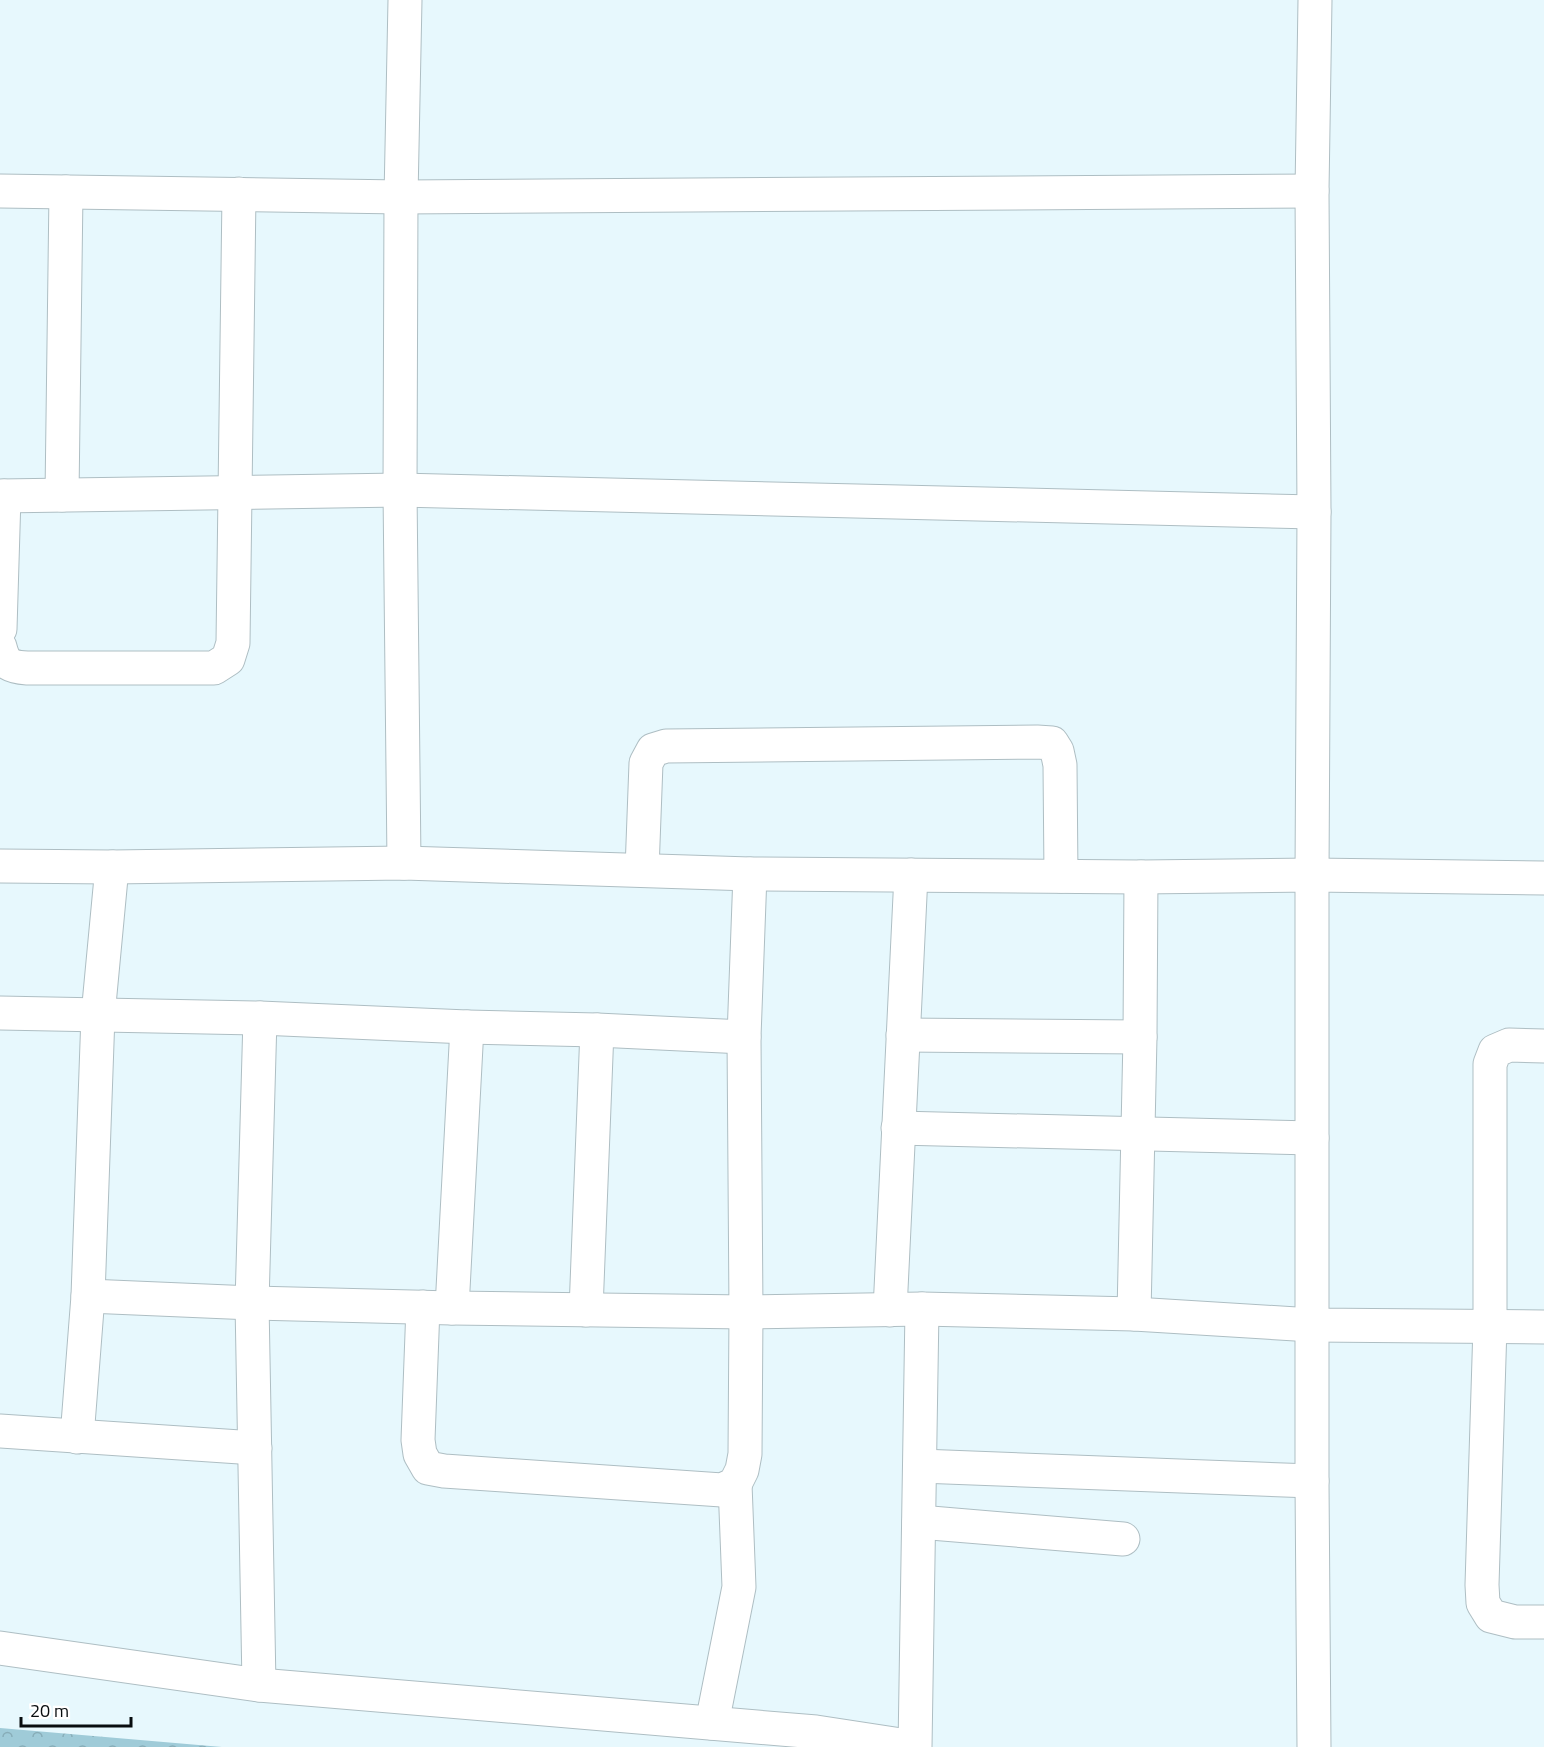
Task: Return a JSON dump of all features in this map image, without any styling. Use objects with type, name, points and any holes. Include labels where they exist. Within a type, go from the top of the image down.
[{"type":"street","points":[[404,863],[400,490],[401,197],[405,0]]},
{"type":"street","points":[[1314,1747],[1312,191],[1315,0]]},
{"type":"street","points":[[0,191],[401,197],[1312,191]]},
{"type":"street","points":[[62,495],[66,192]]},
{"type":"street","points":[[0,647],[2,658],[13,667],[214,668],[228,659],[232,643],[239,194]]},
{"type":"street","points":[[0,629],[2,496],[400,490],[1314,512]]},
{"type":"street","points":[[642,870],[646,763],[653,750],[666,746],[1037,742],[1052,744],[1058,751],[1061,876]]},
{"type":"street","points":[[0,866],[112,867],[404,863],[750,874],[1141,877],[1312,875],[1544,878]]},
{"type":"street","points":[[77,1437],[88,1296],[98,1015],[112,867]]},
{"type":"street","points":[[712,1723],[739,1587],[735,1484],[742,1470],[745,1454],[744,1037],[750,874]]},
{"type":"street","points":[[890,1310],[911,875]]},
{"type":"street","points":[[1134,1314],[1141,877]]},
{"type":"street","points":[[0,1013],[260,1018],[744,1037]]},
{"type":"street","points":[[259,1685],[252,1304],[260,1018]]},
{"type":"street","points":[[467,1027],[438,1307],[418,1440],[420,1454],[428,1467],[444,1471],[722,1490],[735,1484]]},
{"type":"street","points":[[586,1310],[597,1030]]},
{"type":"street","points":[[903,1035],[1140,1037]]},
{"type":"street","points":[[1544,1046],[1509,1045],[1495,1051],[1490,1064],[1490,1326],[1482,1585],[1484,1603],[1491,1616],[1515,1623],[1544,1623]]},
{"type":"street","points":[[898,1128],[1312,1138]]},
{"type":"street","points":[[88,1296],[252,1304],[586,1310],[746,1312],[922,1309],[1134,1314],[1312,1325],[1544,1327]]},
{"type":"street","points":[[0,1648],[259,1685],[816,1732],[915,1747],[922,1309]]},
{"type":"street","points":[[0,1431],[255,1448]]},
{"type":"street","points":[[920,1466],[1312,1481]]},
{"type":"street","points":[[919,1522],[1123,1539]]},
{"type":"green space","points":[[0,1728],[222,1747],[0,1747]]}]
